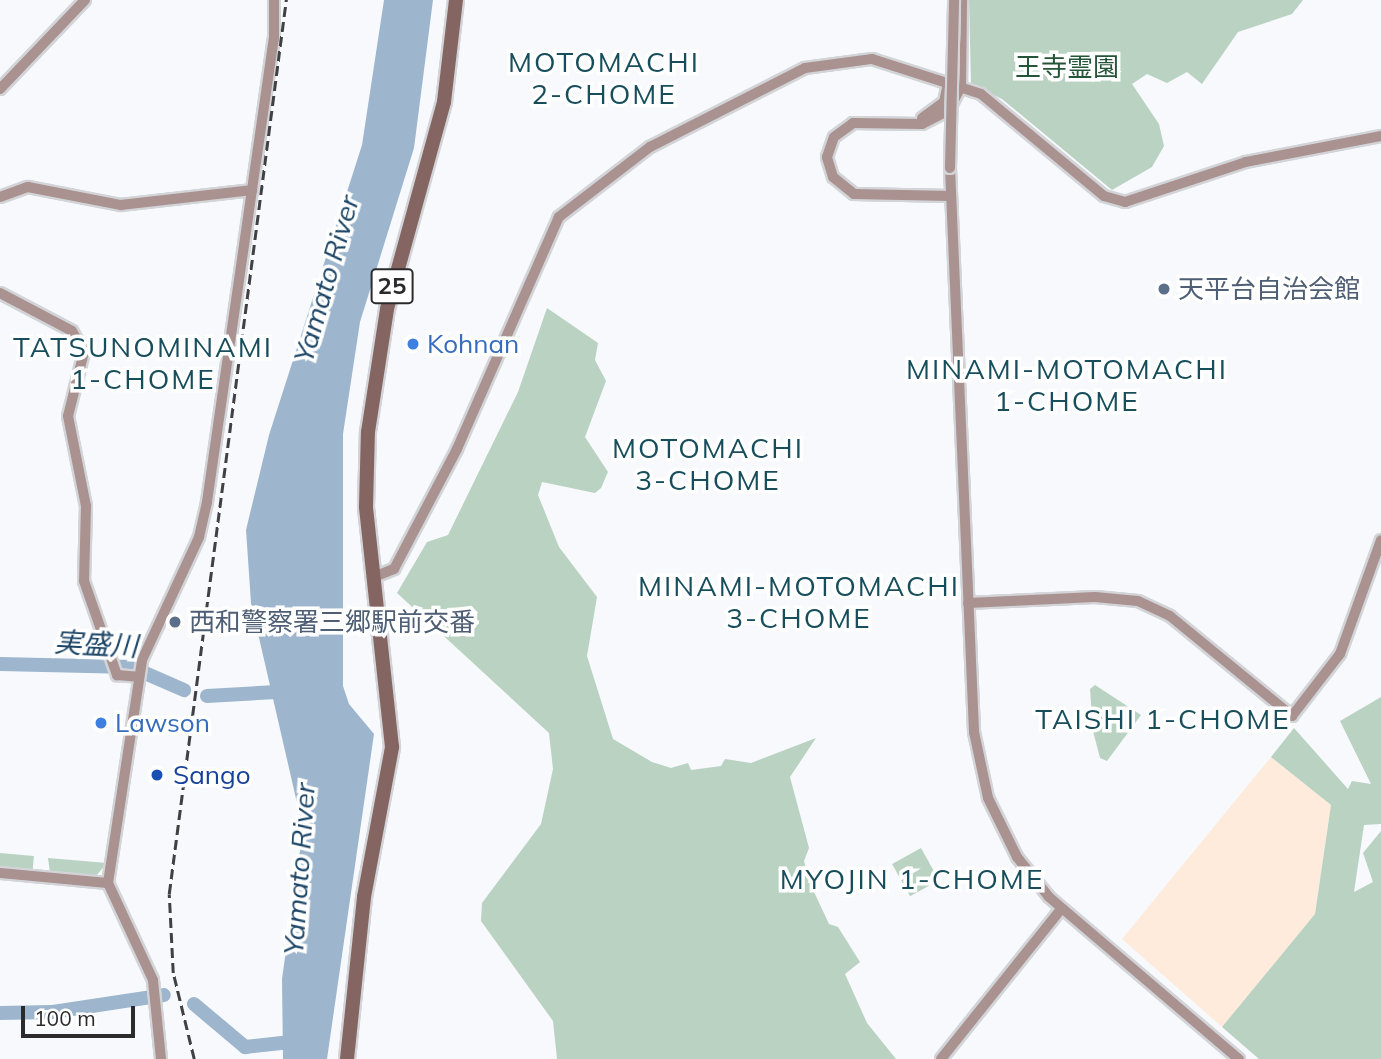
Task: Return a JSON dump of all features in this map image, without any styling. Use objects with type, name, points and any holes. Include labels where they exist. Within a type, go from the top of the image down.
[{"type":"highway","name":"25","points":[[347,1059],[363,907],[392,747],[365,483],[378,358],[444,102],[456,0]]},
{"type":"street","points":[[0,89],[85,0]]},
{"type":"street","points":[[161,1059],[156,993],[108,883],[139,672],[202,525],[252,190],[274,0]]},
{"type":"street","points":[[913,122],[939,109],[948,83],[949,0]]},
{"type":"street","points":[[954,0],[951,196],[974,732],[985,787],[1017,856],[1061,909],[1239,1059]]},
{"type":"street","points":[[951,196],[860,195],[833,177],[829,146],[843,128],[913,122],[943,116],[961,86],[962,0]]},
{"type":"street","points":[[374,577],[397,565],[465,433],[548,233],[570,206],[658,143],[822,61],[872,59],[961,86],[1017,118],[1104,195],[1125,202],[1246,162],[1381,136]]},
{"type":"street","points":[[0,197],[28,187],[121,205],[252,190]]},
{"type":"street","points":[[0,293],[72,331],[84,352],[68,416],[86,506],[84,581],[114,666],[139,672]]},
{"type":"street","points":[[968,603],[1110,597],[1138,601],[1170,616],[1292,716],[1340,654],[1381,540]]},
{"type":"street","points":[[0,873],[108,883]]},
{"type":"street","points":[[941,1059],[1061,909]]},
{"type":"shaded area","points":[[1271,757],[1331,805],[1315,914],[1222,1027],[1122,939]]},
{"type":"green space","name":"王寺霊園","points":[[969,0],[1303,0],[1292,14],[1238,32],[1202,84],[1187,72],[1167,83],[1147,74],[1132,84],[1159,124],[1164,146],[1152,167],[1112,190],[1002,99],[971,84]]},
{"type":"green space","points":[[547,308],[598,343],[595,360],[606,381],[585,437],[608,472],[601,488],[595,493],[542,482],[538,495],[559,547],[597,597],[587,656],[613,739],[652,762],[671,768],[688,763],[691,770],[721,766],[725,759],[751,763],[816,738],[790,777],[809,848],[804,861],[808,879],[829,924],[838,927],[860,962],[845,974],[867,1023],[896,1059],[557,1059],[553,1021],[481,921],[482,903],[541,824],[553,769],[549,733],[397,593],[427,542],[448,535],[518,392]]},
{"type":"green space","points":[[1095,685],[1141,715],[1107,761],[1100,758],[1093,731],[1090,689]]},
{"type":"green space","points":[[1381,697],[1381,824],[1364,825],[1354,892],[1373,882],[1363,853],[1381,831],[1381,1059],[1259,1059],[1222,1027],[1315,914],[1331,805],[1271,757],[1294,728],[1348,789],[1352,781],[1371,784],[1340,721]]},
{"type":"green space","points":[[921,848],[939,880],[910,896],[892,864]]},
{"type":"green space","points":[[0,853],[34,856],[33,871],[0,868]]},
{"type":"green space","points":[[48,858],[107,863],[95,877],[50,873]]},
{"type":"water","name":"Yamato River","points":[[384,0],[433,0],[414,148],[360,322],[343,434],[343,686],[349,704],[374,734],[327,1059],[283,1059],[282,979],[303,829],[251,603],[246,530],[269,435],[362,145]]},
{"type":"waterway","name":"実盛川","points":[[0,664],[131,667],[184,690]]},
{"type":"waterway","name":"実盛川","points":[[207,696],[293,691]]},
{"type":"waterway","points":[[0,1013],[53,1012],[164,995]]},
{"type":"waterway","points":[[194,1004],[245,1047],[300,1041]]},
{"type":"railway","points":[[194,1059],[173,973],[169,894],[286,0]]},
{"type":"place","name":"天平台自治会館","points":[[1164,289]]},
{"type":"place","name":"Kohnan","points":[[413,344]]},
{"type":"place","name":"西和警察署三郷駅前交番","points":[[175,622]]},
{"type":"place","name":"Lawson","points":[[101,723]]},
{"type":"place","name":"Sango","points":[[157,775]]},
{"type":"district","name":"MOTOMACHI 2-CHOME","points":[[604,78]]},
{"type":"district","name":"TATSUNOMINAMI 1-CHOME","points":[[143,363]]},
{"type":"district","name":"MINAMI-MOTOMACHI 1-CHOME","points":[[1067,385]]},
{"type":"district","name":"MOTOMACHI 3-CHOME","points":[[708,464]]},
{"type":"district","name":"MINAMI-MOTOMACHI 3-CHOME","points":[[799,602]]},
{"type":"district","name":"TAISHI 1-CHOME","points":[[1163,719]]},
{"type":"district","name":"MYOJIN 1-CHOME","points":[[912,879]]}]
